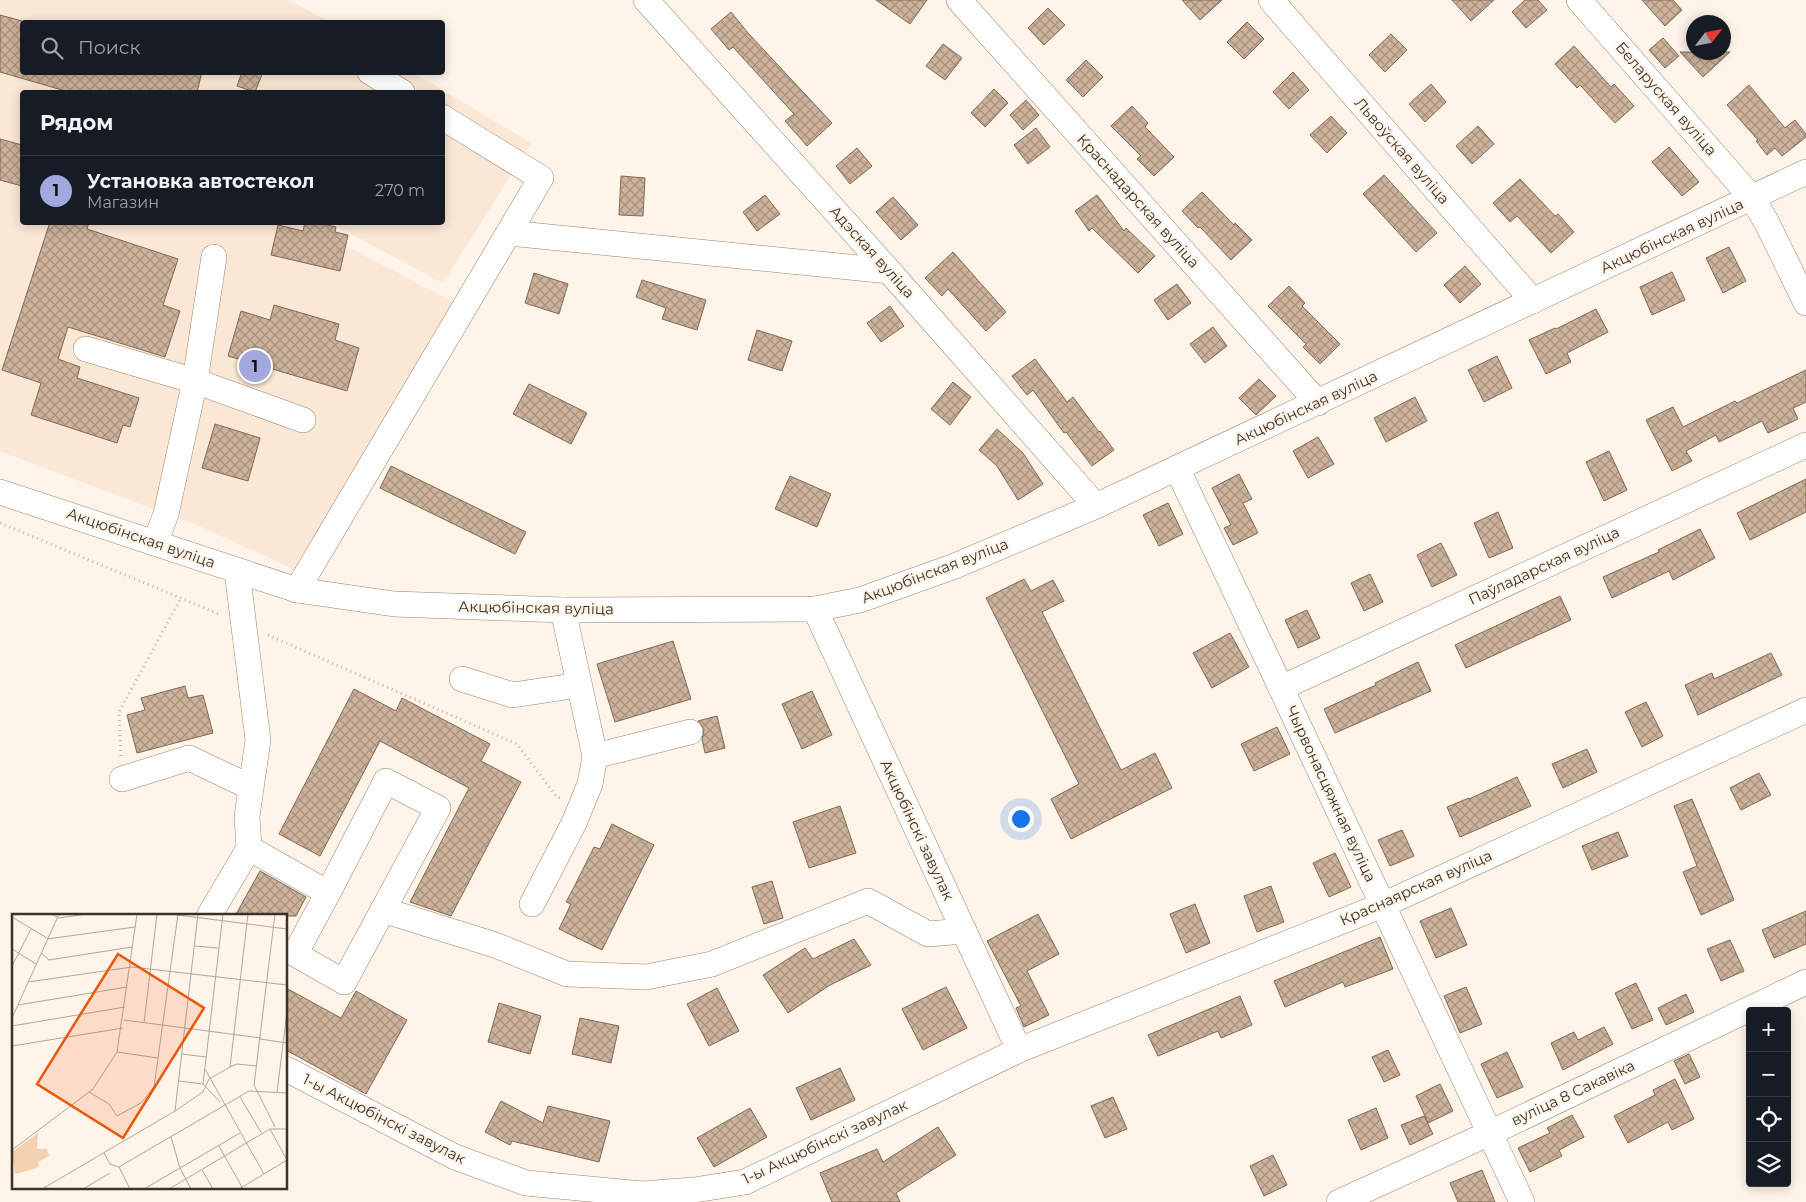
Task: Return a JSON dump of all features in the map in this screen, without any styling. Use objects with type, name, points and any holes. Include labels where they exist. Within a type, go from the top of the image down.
[{"type":"street","name":"Адэская вуліца","points":[[646,0],[1096,506]]},
{"type":"street","name":"Краснадарская вуліца","points":[[959,0],[1318,403]]},
{"type":"street","name":"Львоўская вуліца","points":[[1271,0],[1533,301]]},
{"type":"street","name":"Беларуская вуліца","points":[[1579,0],[1752,198],[1767,223],[1806,303]]},
{"type":"street","points":[[375,75],[399,90]]},
{"type":"street","points":[[297,590],[541,178],[445,119]]},
{"type":"street","name":"Акцюбінская вуліца","points":[[0,492],[297,590],[394,604],[563,610],[816,609],[860,600],[955,566],[1096,506],[1806,172]]},
{"type":"street","points":[[509,233],[889,271]]},
{"type":"street","points":[[155,543],[166,514],[195,381],[214,257]]},
{"type":"street","points":[[86,348],[195,381],[303,420]]},
{"type":"street","name":"Паўладарская вуліца","points":[[1281,688],[1806,445]]},
{"type":"street","name":"Чырвонасцяжная вуліца","points":[[1177,468],[1522,1202]]},
{"type":"street","points":[[210,914],[248,848],[247,816],[258,740],[237,571]]},
{"type":"street","name":"Акцюбінскі завулак","points":[[816,609],[1019,1050]]},
{"type":"street","points":[[532,904],[581,807],[590,784],[595,756],[563,610]]},
{"type":"street","points":[[462,680],[513,695],[579,685]]},
{"type":"street","name":"Краснаярская вуліца","points":[[1019,1050],[1383,905],[1806,710]]},
{"type":"street","points":[[595,756],[690,732]]},
{"type":"street","points":[[122,779],[189,758],[250,787]]},
{"type":"street","points":[[386,781],[438,808],[344,982],[295,954],[328,893],[386,781]]},
{"type":"street","points":[[248,848],[328,893]]},
{"type":"street","points":[[383,910],[496,945],[567,974],[646,977],[712,964],[868,901],[928,934],[964,931]]},
{"type":"street","name":"вуліца 8 Сакавіка","points":[[1339,1202],[1490,1133],[1806,982]]},
{"type":"street","name":"1-ы Акцюбінскі завулак","points":[[288,1070],[455,1157],[526,1183],[642,1194],[694,1190],[745,1182],[1019,1050]]},
{"type":"path","points":[[0,523],[243,624],[517,744],[556,796],[581,807]]},
{"type":"path","points":[[122,779],[119,712],[181,598]]},
{"type":"shaded area","points":[[0,0],[289,0],[326,20],[20,20],[20,75],[417,75],[442,90],[20,90],[20,225],[319,225],[348,235],[346,246],[457,304],[300,572],[199,526],[0,451]]},
{"type":"shaded area","points":[[445,92],[531,143],[443,283],[334,225],[445,225]]},
{"type":"building","points":[[876,0],[927,0],[910,24]]},
{"type":"building","points":[[1182,0],[1222,0],[1200,20]]},
{"type":"building","points":[[1452,0],[1494,0],[1471,21]]},
{"type":"building","points":[[1525,0],[1538,0],[1547,10],[1526,28],[1512,12]]},
{"type":"building","points":[[1642,0],[1673,0],[1682,10],[1665,26]]},
{"type":"building","points":[[1048,8],[1065,25],[1044,45],[1028,28]]},
{"type":"building","points":[[731,12],[748,33],[832,123],[807,146],[785,121],[794,114],[733,47],[729,50],[711,29]]},
{"type":"building","points":[[0,15],[20,20],[20,75],[201,75],[198,90],[62,90],[0,72]]},
{"type":"building","points":[[1247,22],[1264,39],[1244,59],[1227,42]]},
{"type":"building","points":[[1391,34],[1407,50],[1385,72],[1369,55]]},
{"type":"building","points":[[1663,38],[1679,56],[1665,68],[1649,50]]},
{"type":"building","points":[[943,44],[962,58],[945,80],[926,66]]},
{"type":"building","points":[[1574,46],[1611,87],[1614,84],[1634,106],[1615,123],[1580,85],[1577,88],[1555,64]]},
{"type":"building","points":[[1680,52],[1686,52],[1686,59]]},
{"type":"building","points":[[1086,60],[1103,77],[1083,97],[1066,80]]},
{"type":"building","points":[[1687,60],[1721,60],[1703,77]]},
{"type":"building","points":[[1293,72],[1309,90],[1289,109],[1273,92]]},
{"type":"building","points":[[241,75],[262,75],[256,90],[237,86]]},
{"type":"building","points":[[1431,84],[1446,102],[1425,122],[1409,104]]},
{"type":"building","points":[[1749,85],[1785,128],[1795,120],[1806,134],[1806,137],[1782,156],[1775,148],[1767,155],[1756,141],[1758,140],[1727,105]]},
{"type":"building","points":[[994,89],[1008,103],[985,127],[971,113]]},
{"type":"building","points":[[1026,100],[1039,115],[1023,130],[1010,115]]},
{"type":"building","points":[[1132,106],[1148,123],[1145,127],[1174,157],[1154,176],[1137,159],[1141,156],[1111,126]]},
{"type":"building","points":[[1331,116],[1347,133],[1327,153],[1310,135]]},
{"type":"building","points":[[1478,126],[1494,144],[1472,164],[1456,146]]},
{"type":"building","points":[[1036,128],[1050,147],[1028,164],[1014,145]]},
{"type":"building","points":[[0,139],[20,144],[20,185],[0,180]]},
{"type":"building","points":[[1669,147],[1699,182],[1682,196],[1652,162]]},
{"type":"building","points":[[857,148],[872,166],[850,184],[836,166]]},
{"type":"building","points":[[1384,175],[1437,233],[1416,252],[1363,194]]},
{"type":"building","points":[[621,176],[645,178],[643,216],[619,215]]},
{"type":"building","points":[[1520,179],[1555,216],[1558,214],[1574,232],[1551,253],[1517,216],[1510,222],[1493,203]]},
{"type":"building","points":[[1202,192],[1234,225],[1235,223],[1252,240],[1231,260],[1182,211]]},
{"type":"building","points":[[765,195],[780,214],[757,231],[743,212]]},
{"type":"building","points":[[1097,195],[1124,231],[1126,228],[1155,256],[1138,273],[1092,228],[1089,231],[1075,211]]},
{"type":"building","points":[[893,197],[918,225],[901,240],[876,212]]},
{"type":"building","points":[[49,225],[88,225],[87,229],[178,259],[163,305],[180,311],[165,357],[68,327],[58,359],[80,367],[77,378],[139,398],[130,427],[123,425],[117,443],[31,415],[41,383],[2,370]]},
{"type":"building","points":[[278,225],[303,231],[304,225],[327,225],[336,227],[335,232],[348,235],[340,271],[271,255]]},
{"type":"building","points":[[1729,247],[1746,281],[1723,293],[1706,258]]},
{"type":"building","points":[[953,252],[1006,312],[986,331],[948,289],[942,296],[925,278]]},
{"type":"building","points":[[1465,266],[1481,284],[1460,303],[1444,285]]},
{"type":"building","points":[[1672,272],[1685,300],[1652,315],[1640,287]]},
{"type":"building","points":[[534,273],[568,284],[559,314],[525,303]]},
{"type":"building","points":[[642,280],[706,300],[697,330],[662,319],[666,308],[636,297]]},
{"type":"building","points":[[1177,284],[1191,303],[1168,320],[1154,300]]},
{"type":"building","points":[[1289,286],[1305,303],[1302,306],[1340,344],[1320,364],[1303,347],[1306,344],[1268,306]]},
{"type":"building","points":[[274,305],[339,324],[335,340],[359,348],[347,391],[228,356],[241,311],[270,320]]},
{"type":"building","points":[[890,306],[904,326],[881,342],[867,323]]},
{"type":"building","points":[[1596,309],[1608,332],[1567,353],[1571,362],[1546,374],[1529,340]]},
{"type":"building","points":[[1213,327],[1227,346],[1205,363],[1190,344]]},
{"type":"building","points":[[757,330],[792,341],[782,371],[748,360]]},
{"type":"building","points":[[1497,356],[1512,388],[1484,402],[1468,370]]},
{"type":"building","points":[[1035,359],[1067,402],[1073,397],[1114,450],[1092,466],[1066,432],[1064,433],[1033,390],[1027,395],[1012,376]]},
{"type":"building","points":[[1806,370],[1806,402],[1793,408],[1798,419],[1768,433],[1762,421],[1719,442],[1716,435],[1686,451],[1692,461],[1672,471],[1646,420],[1673,407],[1683,427],[1735,401],[1737,403]]},
{"type":"building","points":[[1259,379],[1276,396],[1256,415],[1239,398]]},
{"type":"building","points":[[953,382],[971,397],[950,425],[931,409]]},
{"type":"building","points":[[529,384],[587,413],[571,444],[513,414]]},
{"type":"building","points":[[1415,397],[1427,421],[1386,442],[1374,418]]},
{"type":"building","points":[[215,424],[260,438],[248,481],[202,468]]},
{"type":"building","points":[[997,429],[1023,453],[1043,484],[1018,500],[997,466],[979,450]]},
{"type":"building","points":[[1318,437],[1334,464],[1308,478],[1293,451]]},
{"type":"building","points":[[1609,451],[1627,490],[1604,501],[1586,462]]},
{"type":"building","points":[[391,466],[526,532],[515,554],[380,488]]},
{"type":"building","points":[[1239,474],[1252,499],[1243,503],[1258,533],[1233,545],[1224,528],[1231,525],[1212,488]]},
{"type":"building","points":[[790,476],[831,494],[817,527],[775,509]]},
{"type":"building","points":[[1806,479],[1806,512],[1750,540],[1737,513]]},
{"type":"building","points":[[1168,503],[1183,534],[1159,546],[1143,515]]},
{"type":"building","points":[[1498,512],[1513,548],[1489,558],[1474,523]]},
{"type":"building","points":[[1700,529],[1715,558],[1673,580],[1669,571],[1612,598],[1603,577],[1659,552],[1658,550]]},
{"type":"building","points":[[1441,543],[1457,575],[1432,587],[1417,555]]},
{"type":"building","points":[[1370,574],[1383,602],[1364,611],[1351,583]]},
{"type":"building","points":[[1024,579],[1031,591],[1053,580],[1064,601],[1042,612],[1121,770],[1155,753],[1172,788],[1071,839],[1051,799],[1079,784],[986,598]]},
{"type":"building","points":[[1560,596],[1571,620],[1466,668],[1455,645]]},
{"type":"building","points":[[1307,610],[1320,638],[1298,648],[1285,620]]},
{"type":"building","points":[[1230,633],[1249,667],[1212,688],[1193,653]]},
{"type":"building","points":[[673,641],[691,699],[615,722],[597,664]]},
{"type":"building","points":[[1771,653],[1782,675],[1698,715],[1685,685],[1712,673],[1714,679]]},
{"type":"building","points":[[1418,662],[1431,691],[1335,733],[1324,709],[1376,685],[1375,683]]},
{"type":"building","points":[[185,686],[188,698],[203,695],[213,733],[137,753],[127,715],[145,710],[141,698]]},
{"type":"building","points":[[354,689],[396,711],[402,698],[490,744],[481,761],[521,782],[451,916],[410,902],[469,788],[380,741],[320,856],[279,834]]},
{"type":"building","points":[[812,691],[832,735],[802,749],[782,704]]},
{"type":"building","points":[[1646,702],[1663,736],[1642,747],[1625,712]]},
{"type":"building","points":[[717,716],[725,748],[705,753],[702,739],[704,729],[698,721]]},
{"type":"building","points":[[1277,727],[1290,754],[1254,771],[1241,744]]},
{"type":"building","points":[[1587,749],[1597,772],[1563,788],[1552,764]]},
{"type":"building","points":[[1759,773],[1771,795],[1741,810],[1730,788]]},
{"type":"building","points":[[1517,777],[1531,806],[1460,837],[1447,807]]},
{"type":"building","points":[[1692,799],[1734,900],[1701,915],[1683,872],[1697,866],[1674,806]]},
{"type":"building","points":[[840,806],[856,853],[809,868],[793,822]]},
{"type":"building","points":[[612,824],[654,845],[602,950],[559,929],[571,904],[566,902],[594,847],[600,849]]},
{"type":"building","points":[[1402,830],[1414,856],[1390,866],[1378,840]]},
{"type":"building","points":[[1618,832],[1628,856],[1592,870],[1582,846]]},
{"type":"building","points":[[1335,853],[1351,887],[1329,897],[1313,863]]},
{"type":"building","points":[[260,871],[306,897],[296,916],[288,916],[288,914],[236,914]]},
{"type":"building","points":[[772,881],[783,918],[764,924],[752,887]]},
{"type":"building","points":[[1271,886],[1284,922],[1257,932],[1244,896]]},
{"type":"building","points":[[1195,904],[1210,943],[1186,953],[1170,914]]},
{"type":"building","points":[[1451,908],[1467,945],[1436,958],[1420,921]]},
{"type":"building","points":[[1806,911],[1806,944],[1774,958],[1762,930]]},
{"type":"building","points":[[1038,914],[1059,954],[1027,971],[1049,1015],[1024,1027],[1016,1008],[1021,1006],[987,941]]},
{"type":"building","points":[[1380,937],[1393,969],[1345,987],[1343,982],[1285,1007],[1274,981]]},
{"type":"building","points":[[854,939],[871,965],[830,985],[788,1013],[763,975],[805,948],[813,959]]},
{"type":"building","points":[[1730,940],[1744,971],[1721,981],[1707,949]]},
{"type":"building","points":[[1636,983],[1653,1020],[1632,1029],[1615,993]]},
{"type":"building","points":[[946,987],[967,1028],[923,1050],[902,1009]]},
{"type":"building","points":[[1466,987],[1482,1024],[1460,1033],[1444,996]]},
{"type":"building","points":[[717,988],[739,1031],[709,1046],[687,1004]]},
{"type":"building","points":[[288,989],[341,1018],[356,991],[407,1020],[366,1094],[288,1051]]},
{"type":"building","points":[[1686,994],[1694,1012],[1666,1025],[1658,1008]]},
{"type":"building","points":[[1240,996],[1252,1025],[1221,1038],[1218,1031],[1158,1056],[1148,1035]]},
{"type":"building","points":[[499,1003],[541,1016],[530,1054],[488,1042]]},
{"type":"building","points":[[580,1018],[619,1026],[611,1063],[572,1054]]},
{"type":"building","points":[[1604,1027],[1613,1044],[1563,1070],[1551,1043],[1574,1032],[1578,1040]]},
{"type":"building","points":[[1388,1050],[1400,1075],[1384,1082],[1372,1057]]},
{"type":"building","points":[[1507,1052],[1523,1087],[1497,1098],[1481,1064]]},
{"type":"building","points":[[1689,1054],[1700,1077],[1685,1084],[1674,1061]]},
{"type":"building","points":[[840,1068],[855,1100],[811,1120],[796,1088]]},
{"type":"building","points":[[1675,1079],[1694,1119],[1672,1130],[1668,1122],[1628,1143],[1614,1116],[1655,1095],[1653,1090]]},
{"type":"building","points":[[1440,1084],[1453,1111],[1428,1123],[1416,1096]]},
{"type":"building","points":[[1113,1097],[1127,1129],[1105,1138],[1091,1106]]},
{"type":"building","points":[[501,1101],[543,1123],[548,1106],[610,1121],[599,1162],[512,1141],[510,1145],[485,1132]]},
{"type":"building","points":[[750,1108],[767,1137],[714,1167],[697,1138]]},
{"type":"building","points":[[1376,1108],[1388,1138],[1361,1150],[1348,1120]]},
{"type":"building","points":[[1572,1115],[1584,1137],[1559,1150],[1562,1156],[1530,1172],[1518,1148],[1550,1133],[1547,1128]]},
{"type":"building","points":[[1424,1116],[1433,1134],[1410,1145],[1401,1125]]},
{"type":"building","points":[[938,1127],[956,1155],[896,1193],[900,1202],[832,1202],[820,1173],[877,1149],[883,1162]]},
{"type":"building","points":[[1273,1155],[1287,1185],[1264,1196],[1250,1166]]},
{"type":"building","points":[[1482,1170],[1495,1202],[1458,1202],[1450,1183]]},
{"type":"place","name":"Установка автостекол","points":[[255,366]]}]
